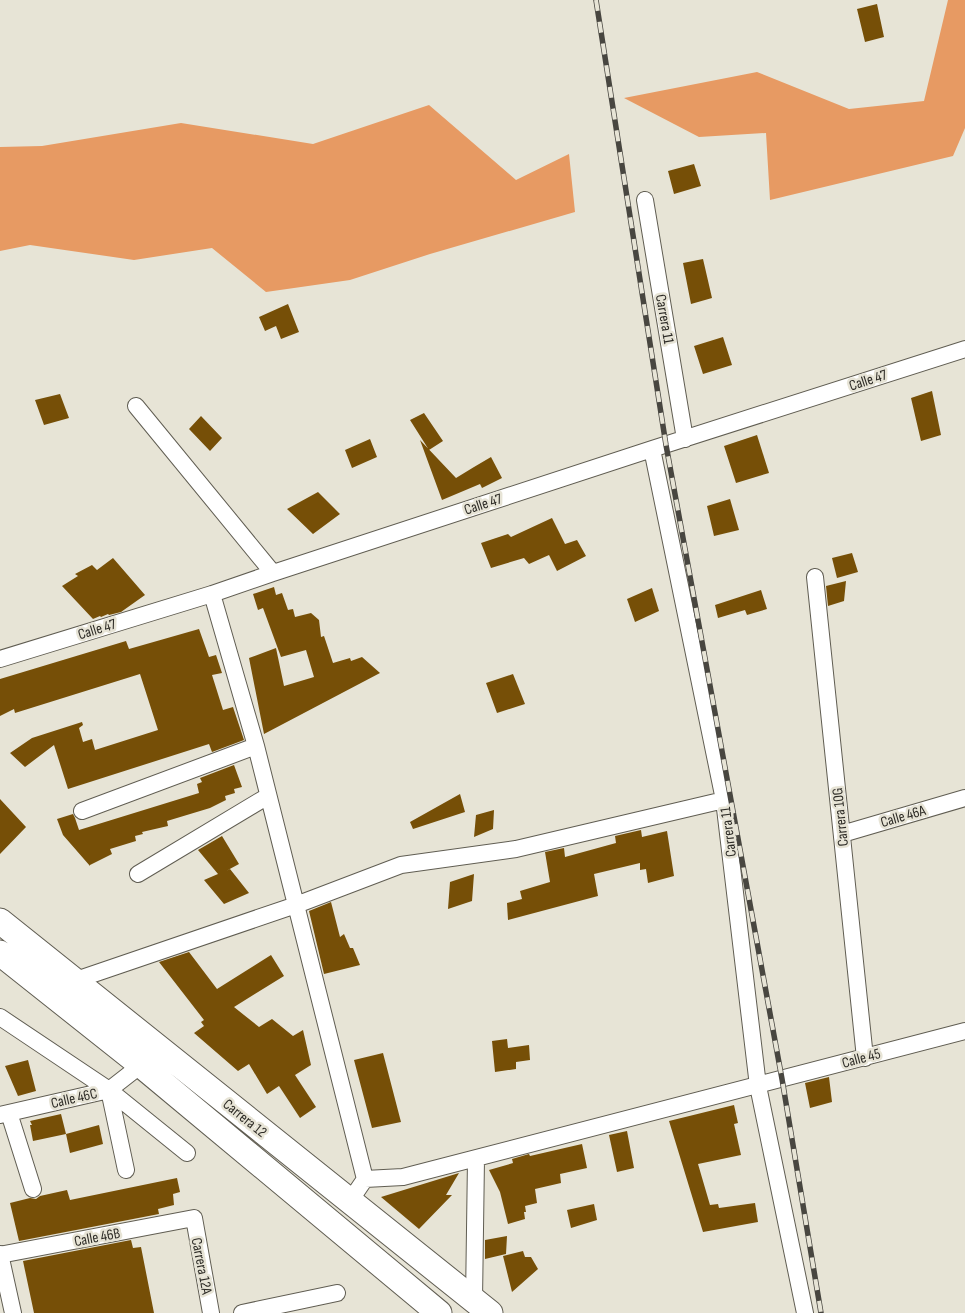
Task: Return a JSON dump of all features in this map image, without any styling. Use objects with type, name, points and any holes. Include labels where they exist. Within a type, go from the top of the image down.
[{"type":"main road","name":"Carrera 12","points":[[0,922],[482,1306]]},
{"type":"main road","name":"Carrera 12","points":[[0,953],[141,1065],[439,1313]]},
{"type":"street","name":"Carrera 11","points":[[645,200],[685,439]]},
{"type":"street","name":"Calle 47","points":[[0,658],[212,594],[652,449],[965,349]]},
{"type":"street","points":[[136,406],[273,573]]},
{"type":"street","name":"Carrera 11","points":[[652,449],[724,800],[758,1086],[804,1313]]},
{"type":"street","name":"Carrera 10G","points":[[816,577],[865,1058]]},
{"type":"street","points":[[212,594],[256,746],[364,1180],[350,1201]]},
{"type":"street","points":[[82,811],[256,746]]},
{"type":"street","points":[[138,874],[268,796]]},
{"type":"street","name":"Calle 46A","points":[[842,834],[965,798]]},
{"type":"street","points":[[73,981],[296,905],[402,865],[516,849],[724,800]]},
{"type":"street","points":[[0,1017],[109,1090],[187,1153]]},
{"type":"street","name":"Calle 45","points":[[364,1180],[403,1177],[476,1159],[965,1031]]},
{"type":"street","name":"Calle 46C","points":[[4,1114],[109,1090],[141,1065]]},
{"type":"street","points":[[109,1090],[126,1170]]},
{"type":"street","points":[[4,1114],[33,1189]]},
{"type":"street","points":[[476,1159],[482,1306]]},
{"type":"street","name":"Calle 46B","points":[[0,1255],[194,1218]]},
{"type":"street","name":"Carrera 12A","points":[[194,1218],[211,1313]]},
{"type":"street","points":[[0,1255],[13,1313]]},
{"type":"street","points":[[242,1313],[337,1293]]},
{"type":"shaded area","points":[[948,0],[965,0],[965,128],[953,156],[770,200],[766,133],[699,137],[624,98],[757,72],[849,109],[924,101]]},
{"type":"shaded area","points":[[429,105],[516,180],[569,154],[575,212],[430,254],[350,280],[266,292],[212,248],[134,260],[30,245],[0,251],[0,147],[42,146],[181,123],[313,144]]},
{"type":"building","points":[[877,4],[884,37],[865,42],[857,9]]},
{"type":"building","points":[[694,164],[701,186],[674,194],[668,171]]},
{"type":"building","points":[[703,259],[712,298],[691,304],[683,263]]},
{"type":"building","points":[[288,304],[299,332],[281,339],[276,326],[265,331],[259,317]]},
{"type":"building","points":[[723,337],[732,365],[703,374],[694,346]]},
{"type":"building","points":[[932,391],[941,435],[921,441],[911,398]]},
{"type":"building","points":[[60,394],[69,418],[44,425],[35,400]]},
{"type":"building","points":[[424,413],[443,441],[429,450],[410,420]]},
{"type":"building","points":[[201,416],[222,438],[210,451],[189,429]]},
{"type":"building","points":[[757,435],[769,473],[736,483],[724,446]]},
{"type":"building","points":[[370,439],[377,457],[352,468],[345,450]]},
{"type":"building","points":[[420,440],[456,478],[491,457],[502,478],[482,488],[480,484],[442,500]]},
{"type":"building","points":[[318,492],[340,514],[313,534],[287,509]]},
{"type":"building","points":[[730,499],[739,530],[714,536],[707,506]]},
{"type":"building","points":[[552,518],[565,544],[577,540],[586,556],[557,571],[549,555],[529,564],[524,558],[491,568],[481,543],[508,534],[511,537]]},
{"type":"building","points":[[852,553],[858,572],[837,578],[832,558]]},
{"type":"building","points":[[113,558],[145,595],[121,612],[93,619],[62,586],[78,576],[75,574],[92,565],[97,570]]},
{"type":"building","points":[[846,581],[844,601],[828,606],[826,586]]},
{"type":"building","points":[[274,587],[276,595],[282,593],[288,610],[293,609],[295,617],[311,613],[319,620],[321,637],[324,636],[333,663],[350,658],[351,661],[362,657],[380,673],[264,734],[249,658],[276,648],[284,686],[314,677],[306,650],[281,657],[263,608],[258,610],[253,594]]},
{"type":"building","points":[[652,588],[659,611],[635,622],[627,599]]},
{"type":"building","points":[[761,590],[767,609],[747,615],[745,610],[718,618],[715,605]]},
{"type":"building","points":[[199,629],[209,657],[216,655],[222,673],[212,675],[223,710],[233,707],[244,740],[212,752],[209,744],[68,789],[54,745],[25,767],[10,753],[32,738],[82,722],[83,725],[79,728],[83,742],[92,739],[95,750],[158,730],[140,674],[15,713],[14,709],[0,716],[0,679],[126,641],[129,649]]},
{"type":"building","points":[[513,674],[525,704],[497,713],[486,683]]},
{"type":"building","points":[[234,765],[242,787],[234,789],[235,793],[225,796],[226,800],[210,808],[167,821],[168,826],[142,832],[143,834],[135,836],[136,841],[110,849],[112,854],[90,866],[63,835],[57,819],[73,814],[79,830],[199,793],[197,784],[202,782],[200,778]]},
{"type":"building","points":[[460,794],[465,812],[413,829],[410,822]]},
{"type":"building","points":[[0,799],[26,827],[0,854]]},
{"type":"building","points":[[494,810],[493,829],[474,837],[476,815]]},
{"type":"building","points":[[641,830],[642,837],[667,831],[674,876],[648,883],[646,869],[640,870],[640,863],[594,874],[598,896],[508,920],[507,903],[522,899],[520,891],[550,882],[545,852],[564,848],[565,857],[616,843],[615,836]]},
{"type":"building","points":[[222,836],[239,864],[226,871],[230,869],[249,893],[224,904],[204,880],[218,874],[198,850]]},
{"type":"building","points":[[474,874],[472,901],[448,909],[450,882]]},
{"type":"building","points":[[331,902],[340,937],[344,934],[350,948],[353,948],[360,965],[324,974],[309,911]]},
{"type":"building","points":[[189,952],[217,989],[271,955],[284,976],[234,1007],[259,1027],[272,1019],[293,1036],[303,1030],[311,1065],[295,1075],[316,1107],[300,1118],[279,1086],[267,1094],[249,1064],[238,1071],[194,1033],[204,1026],[201,1022],[204,1020],[159,962]]},
{"type":"building","points":[[507,1039],[508,1048],[529,1045],[530,1060],[516,1062],[516,1069],[495,1072],[492,1041]]},
{"type":"building","points":[[383,1053],[401,1122],[372,1128],[354,1060]]},
{"type":"building","points":[[28,1060],[36,1091],[18,1096],[5,1066]]},
{"type":"building","points":[[829,1077],[832,1102],[810,1108],[805,1083]]},
{"type":"building","points":[[734,1105],[738,1123],[734,1124],[741,1155],[698,1164],[710,1205],[718,1204],[719,1208],[755,1203],[758,1222],[703,1232],[669,1121]]},
{"type":"building","points":[[61,1114],[66,1134],[33,1141],[30,1121]]},
{"type":"building","points":[[99,1125],[103,1144],[70,1153],[66,1134]]},
{"type":"building","points":[[627,1131],[634,1168],[617,1172],[609,1135]]},
{"type":"building","points":[[582,1144],[587,1168],[560,1174],[561,1183],[535,1189],[537,1203],[525,1206],[525,1219],[508,1224],[500,1192],[489,1170],[513,1163],[512,1159],[529,1154],[530,1156]]},
{"type":"building","points":[[459,1173],[446,1195],[452,1195],[419,1229],[381,1197]]},
{"type":"building","points":[[177,1178],[180,1192],[173,1194],[174,1205],[158,1209],[159,1214],[19,1241],[10,1203],[30,1198],[36,1199],[40,1196],[67,1190],[70,1200]]},
{"type":"building","points":[[594,1204],[597,1220],[571,1228],[567,1210]]},
{"type":"building","points":[[507,1236],[506,1254],[485,1259],[485,1240]]},
{"type":"building","points":[[131,1240],[133,1248],[141,1247],[154,1313],[34,1313],[23,1261]]},
{"type":"building","points":[[523,1251],[525,1257],[531,1257],[538,1269],[512,1292],[503,1256]]},
{"type":"railway","points":[[596,0],[666,445],[782,1079],[821,1313]]}]
